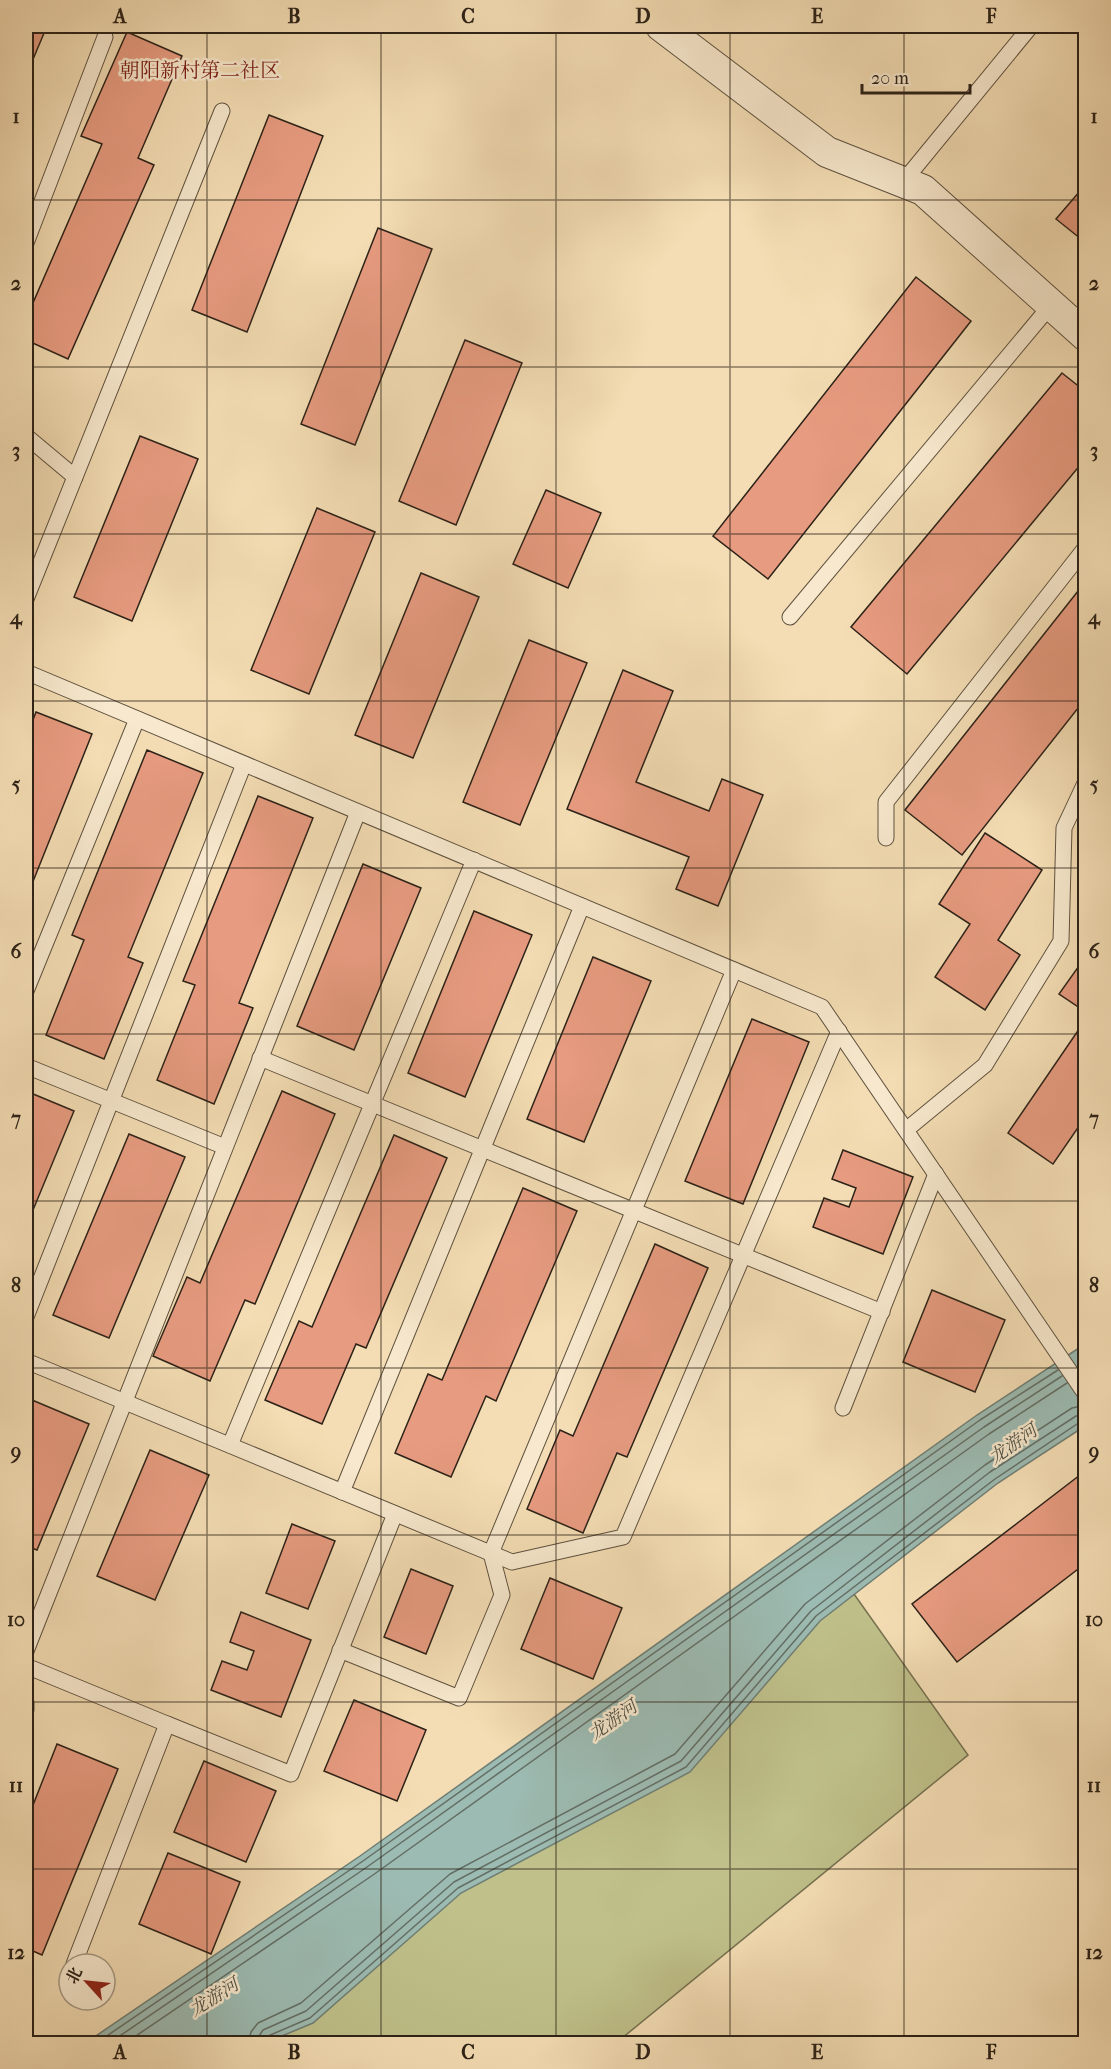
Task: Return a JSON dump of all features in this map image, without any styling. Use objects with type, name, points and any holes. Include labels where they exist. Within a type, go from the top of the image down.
[{"type":"street","points":[[662,26],[826,152],[923,190],[1086,336]]},
{"type":"lane","points":[[903,182],[1031,26]]},
{"type":"lane","points":[[26,243],[105,37]]},
{"type":"lane","points":[[26,599],[222,111]]},
{"type":"lane","points":[[790,617],[1051,305]]},
{"type":"lane","points":[[26,436],[75,477]]},
{"type":"lane","points":[[886,838],[886,802],[1086,546]]},
{"type":"lane","points":[[26,672],[822,1006],[1086,1395]]},
{"type":"lane","points":[[26,991],[137,719]]},
{"type":"lane","points":[[26,1317],[244,764]]},
{"type":"lane","points":[[906,1130],[985,1065],[1061,941],[1064,828],[1086,781]]},
{"type":"lane","points":[[26,1652],[358,812]]},
{"type":"lane","points":[[230,1445],[474,860]]},
{"type":"lane","points":[[342,1492],[582,906]]},
{"type":"lane","points":[[340,1650],[459,1698],[502,1595],[491,1554],[734,970]]},
{"type":"lane","points":[[26,1361],[512,1562],[623,1537],[839,1031]]},
{"type":"lane","points":[[260,1058],[882,1312]]},
{"type":"lane","points":[[26,1066],[225,1147]]},
{"type":"lane","points":[[843,1408],[936,1174]]},
{"type":"lane","points":[[26,1666],[291,1774],[395,1514]]},
{"type":"lane","points":[[26,1703],[26,1710]]},
{"type":"lane","points":[[79,1952],[167,1724]]},
{"type":"green space","points":[[854,1594],[968,1755],[616,2043],[161,2044]]},
{"type":"water","name":"龙游河","points":[[1085,1344],[1085,1426],[998,1483],[820,1621],[690,1772],[461,1893],[313,2023],[265,2043],[84,2044],[360,1856],[977,1415]]},
{"type":"building","points":[[26,26],[47,26],[26,76]]},
{"type":"building","points":[[127,32],[182,56],[138,158],[154,165],[68,359],[26,340],[26,319],[102,144],[81,136]]},
{"type":"building","points":[[269,115],[323,136],[247,332],[192,310]]},
{"type":"building","points":[[1086,184],[1086,243],[1056,219]]},
{"type":"building","points":[[378,228],[432,249],[355,445],[301,424]]},
{"type":"building","points":[[916,277],[971,321],[768,579],[713,536]]},
{"type":"building","points":[[465,340],[522,363],[456,525],[399,501]]},
{"type":"building","points":[[1062,373],[1086,392],[1086,458],[907,674],[851,627]]},
{"type":"building","points":[[140,436],[198,459],[132,621],[74,597]]},
{"type":"building","points":[[26,461],[32,464],[26,480]]},
{"type":"building","points":[[546,490],[601,513],[568,588],[513,564]]},
{"type":"building","points":[[317,508],[375,532],[309,694],[251,670]]},
{"type":"building","points":[[421,573],[479,597],[413,758],[355,735]]},
{"type":"building","points":[[1086,581],[1086,698],[962,855],[905,810]]},
{"type":"building","points":[[529,640],[587,663],[520,825],[463,802]]},
{"type":"building","points":[[623,670],[673,691],[636,782],[709,811],[722,779],[763,795],[718,906],[676,889],[689,857],[567,809]]},
{"type":"building","points":[[36,712],[92,734],[26,899],[26,738]]},
{"type":"building","points":[[147,750],[203,773],[128,957],[143,963],[104,1059],[46,1035],[84,940],[72,935]]},
{"type":"building","points":[[258,796],[313,818],[239,1003],[253,1008],[214,1104],[157,1080],[195,985],[183,981]]},
{"type":"building","points":[[985,833],[1042,870],[998,940],[1020,955],[985,1010],[935,977],[970,924],[939,904]]},
{"type":"building","points":[[363,864],[421,888],[354,1050],[297,1026]]},
{"type":"building","points":[[474,911],[532,935],[465,1097],[408,1073]]},
{"type":"building","points":[[1086,956],[1086,1012],[1059,994]]},
{"type":"building","points":[[593,957],[651,981],[584,1142],[527,1119]]},
{"type":"building","points":[[752,1019],[809,1042],[743,1204],[685,1181]]},
{"type":"building","points":[[1086,1019],[1086,1116],[1053,1164],[1008,1133]]},
{"type":"building","points":[[26,1091],[74,1111],[26,1227]]},
{"type":"building","points":[[282,1091],[335,1114],[255,1304],[245,1300],[210,1381],[153,1356],[187,1277],[200,1283]]},
{"type":"building","points":[[129,1134],[185,1157],[109,1338],[53,1315]]},
{"type":"building","points":[[394,1135],[447,1158],[366,1348],[356,1344],[322,1424],[265,1400],[299,1321],[312,1327]]},
{"type":"building","points":[[843,1150],[913,1177],[883,1254],[813,1227],[824,1198],[849,1207],[856,1188],[832,1179]]},
{"type":"building","points":[[523,1188],[577,1211],[496,1401],[486,1396],[451,1477],[395,1453],[428,1374],[442,1380]]},
{"type":"building","points":[[655,1244],[708,1268],[627,1457],[617,1453],[583,1533],[527,1509],[560,1430],[573,1436]]},
{"type":"building","points":[[932,1290],[1005,1320],[975,1392],[903,1362]]},
{"type":"building","points":[[32,1400],[89,1424],[37,1550],[26,1546],[26,1414]]},
{"type":"building","points":[[150,1450],[209,1475],[155,1600],[97,1576]]},
{"type":"building","points":[[1080,1475],[1086,1482],[1086,1563],[957,1662],[912,1604]]},
{"type":"building","points":[[292,1524],[335,1541],[308,1609],[266,1593]]},
{"type":"building","points":[[411,1569],[453,1586],[426,1654],[384,1637]]},
{"type":"building","points":[[550,1578],[622,1608],[593,1679],[521,1649]]},
{"type":"building","points":[[241,1612],[311,1640],[281,1717],[211,1690],[222,1661],[247,1670],[254,1651],[230,1642]]},
{"type":"building","points":[[354,1700],[426,1730],[397,1801],[324,1771]]},
{"type":"building","points":[[57,1744],[118,1769],[42,1955],[26,1948],[26,1823]]},
{"type":"building","points":[[204,1761],[276,1791],[246,1862],[174,1832]]},
{"type":"building","points":[[168,1853],[240,1882],[211,1954],[139,1924]]},
{"type":"district","name":"朝阳新村第二社区","points":[[200,70]]}]
